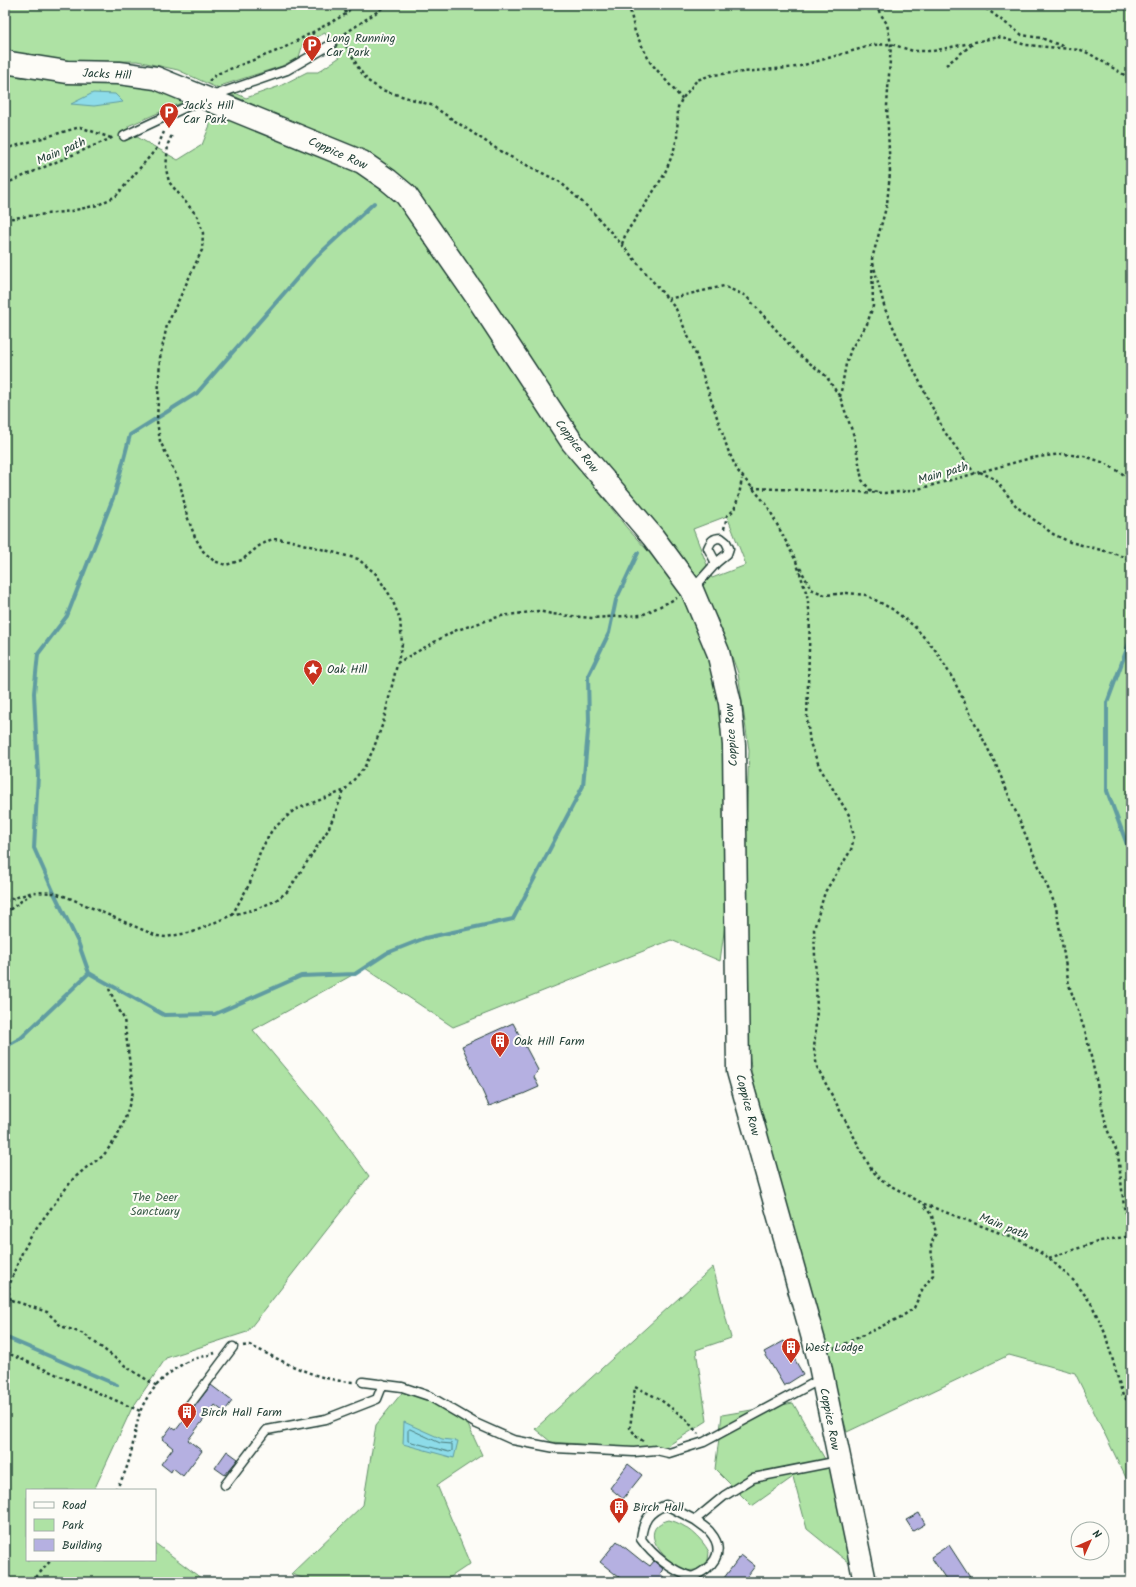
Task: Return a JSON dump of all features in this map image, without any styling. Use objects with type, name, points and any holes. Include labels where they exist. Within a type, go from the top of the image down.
[{"type":"main road","name":"Jacks Hill","points":[[5,61],[67,72],[119,73],[156,78],[200,95]]},
{"type":"main road","name":"Coppice Row","points":[[200,95],[362,162],[388,180],[406,195],[476,296],[572,442],[653,537],[692,590],[718,652],[730,702],[734,745],[738,1071],[818,1356],[865,1582]]},
{"type":"lane","points":[[124,136],[200,95],[287,70],[332,44]]},
{"type":"lane","points":[[692,590],[716,563],[727,554],[729,548],[726,542],[721,538],[714,538],[708,548],[716,563]]},
{"type":"lane","points":[[188,1407],[234,1347]]},
{"type":"lane","points":[[363,1382],[402,1387],[428,1396],[475,1423],[513,1440],[555,1448],[634,1452],[656,1450],[669,1453],[704,1442],[822,1378]]},
{"type":"lane","points":[[225,1485],[267,1430],[326,1419],[365,1404],[377,1399],[383,1384]]},
{"type":"lane","points":[[696,1520],[724,1496],[753,1478],[839,1461]]},
{"type":"lane","points":[[666,1505],[696,1520],[710,1532],[718,1545],[716,1559],[704,1572],[692,1577],[678,1573],[648,1550],[641,1539],[643,1524],[656,1509],[666,1505]]},
{"type":"path","points":[[343,5],[346,14]]},
{"type":"path","points":[[200,95],[217,74],[282,49],[346,14],[353,5]]},
{"type":"path","points":[[332,44],[387,5]]},
{"type":"path","points":[[629,5],[635,32],[650,62],[682,99]]},
{"type":"path","points":[[840,397],[846,364],[851,349],[867,324],[873,306],[872,259],[887,204],[890,174],[887,106],[891,44],[887,24],[875,5]]},
{"type":"path","points":[[982,5],[1022,35],[1041,38],[1069,48]]},
{"type":"path","points":[[622,244],[626,233],[664,175],[677,138],[678,108],[682,99],[697,80],[712,75],[797,67],[873,45],[891,44],[913,51],[933,51],[998,38],[1026,45],[1081,50],[1131,79]]},
{"type":"path","points":[[946,65],[974,42]]},
{"type":"path","points":[[5,149],[80,127],[112,138]]},
{"type":"path","points":[[5,219],[71,211],[98,205],[116,196],[157,148],[164,132]]},
{"type":"path","points":[[5,901],[33,892],[54,893],[67,896],[162,937],[193,932],[232,915],[256,909],[275,901],[288,891],[328,830],[344,791],[364,768],[374,750],[383,723],[402,644],[400,619],[391,597],[376,574],[358,559],[288,540],[272,539],[259,546],[242,560],[226,565],[214,561],[203,551],[195,538],[186,516],[180,483],[160,441],[157,420],[160,358],[167,325],[202,250],[203,233],[198,217],[169,182],[166,169],[168,144],[172,135]]},
{"type":"path","name":"Main path","points":[[5,184],[112,138],[124,136]]},
{"type":"path","points":[[872,259],[886,309],[899,340],[944,431],[975,474]]},
{"type":"path","points":[[668,299],[724,286],[746,296],[797,353],[826,376],[840,397],[854,436],[862,480],[870,490],[885,493]]},
{"type":"path","name":"Main path","points":[[752,488],[885,493],[911,491],[1031,458],[1061,454],[1084,456],[1105,463],[1131,479]]},
{"type":"path","points":[[980,472],[995,479],[1017,507],[1053,534],[1070,542],[1112,553],[1131,560]]},
{"type":"path","points":[[721,538],[727,516],[734,510],[739,495],[742,478]]},
{"type":"path","points":[[796,561],[811,589],[825,595],[847,593],[866,595],[892,609],[914,626],[936,651],[949,672],[996,765],[1056,907],[1069,986],[1086,1034],[1107,1129],[1118,1154],[1124,1207],[1131,1232]]},
{"type":"path","points":[[397,663],[454,631],[501,616],[538,611],[591,618],[642,615],[692,590]]},
{"type":"path","points":[[232,915],[250,883],[260,852],[272,830],[294,810],[344,791]]},
{"type":"path","points":[[5,913],[33,892]]},
{"type":"path","points":[[11,1300],[8,1290],[14,1272],[34,1231],[73,1179],[87,1167],[104,1156],[117,1137],[124,1122],[133,1092],[124,1019],[116,1006],[109,989]]},
{"type":"path","name":"Main path","points":[[818,1356],[901,1317],[914,1308],[922,1290],[933,1275],[930,1244],[936,1233],[932,1216],[924,1204],[1021,1240],[1049,1258],[1075,1282],[1091,1303],[1105,1333],[1123,1396],[1131,1404]]},
{"type":"path","points":[[1049,1258],[1100,1241],[1131,1236]]},
{"type":"path","points":[[5,1300],[11,1300],[47,1312],[61,1326],[84,1334],[128,1368],[157,1386]]},
{"type":"path","points":[[5,1352],[141,1411]]},
{"type":"path","points":[[656,1450],[637,1437],[630,1428],[635,1387],[658,1398],[686,1419],[704,1442]]},
{"type":"path","points":[[32,1582],[50,1561]]},
{"type":"green space","points":[[5,5],[1131,5],[1131,1488],[1075,1373],[1009,1355],[847,1432],[754,1092],[745,1019],[744,880],[749,750],[738,673],[718,620],[683,561],[631,498],[572,422],[477,279],[390,168],[178,70],[137,61],[38,62],[5,51]],"holes":[[[325,33],[340,57],[318,72],[307,72],[280,86],[246,98],[220,86],[282,66],[299,57],[303,44]],[[727,516],[746,565],[712,578],[693,529]]]},
{"type":"green space","name":"The Deer Sanctuary","points":[[5,71],[19,77],[71,82],[124,81],[195,97],[128,126],[130,133],[178,160],[202,145],[210,125],[207,107],[318,153],[375,180],[405,206],[567,452],[627,528],[669,574],[705,639],[719,680],[728,760],[728,903],[720,961],[671,940],[453,1027],[365,968],[253,1030],[326,1117],[369,1176],[247,1332],[166,1358],[131,1410],[94,1489],[26,1489],[26,1561],[156,1561],[156,1544],[206,1582],[5,1582]]},
{"type":"green space","points":[[713,1267],[731,1338],[696,1350],[707,1421],[661,1450],[551,1442],[535,1429]]},
{"type":"green space","points":[[405,1389],[461,1410],[482,1455],[437,1485],[470,1564],[443,1582],[314,1582],[291,1574],[363,1505],[376,1425]]},
{"type":"green space","points":[[793,1403],[854,1510],[849,1563],[807,1529],[793,1477],[752,1506],[715,1469],[722,1415]]},
{"type":"green space","points":[[669,1520],[687,1528],[706,1546],[709,1552],[708,1560],[697,1570],[686,1570],[677,1566],[662,1553],[657,1546],[654,1538],[654,1531],[659,1524]]},
{"type":"water","points":[[93,93],[115,94],[123,102],[94,106],[71,104]]},
{"type":"water","points":[[404,1422],[442,1439],[458,1441],[454,1458],[403,1444]]},
{"type":"building","name":"Oak Hill Farm","points":[[513,1023],[538,1070],[534,1077],[539,1087],[489,1106],[462,1046]]},
{"type":"building","name":"West Lodge","points":[[784,1341],[803,1374],[784,1386],[764,1352]]},
{"type":"building","name":"Birch Hall Farm","points":[[211,1385],[232,1401],[224,1412],[215,1405],[188,1440],[202,1451],[183,1476],[173,1468],[171,1472],[161,1464],[173,1448],[162,1439],[171,1427],[176,1430]]},
{"type":"building","points":[[227,1451],[238,1459],[225,1475],[215,1468]]},
{"type":"building","points":[[628,1464],[642,1475],[623,1499],[610,1488]]},
{"type":"building","points":[[919,1513],[925,1524],[913,1531],[906,1520]]},
{"type":"building","name":"Birch Hall","points":[[617,1541],[650,1566],[654,1561],[663,1569],[660,1574],[670,1582],[625,1582],[600,1562]]},
{"type":"building","points":[[949,1545],[973,1582],[948,1582],[931,1557]]},
{"type":"building","points":[[741,1555],[755,1566],[743,1582],[721,1582]]},
{"type":"waterway","points":[[5,1047],[21,1038],[89,973],[78,942],[34,848],[38,775],[34,693],[38,654],[67,616],[115,493],[130,435],[197,393],[313,260],[374,203]]},
{"type":"waterway","points":[[89,973],[164,1015],[215,1014],[301,976],[355,974],[387,953],[425,938],[513,919],[583,786],[589,721],[588,676],[609,633],[616,600],[638,553]]},
{"type":"waterway","points":[[1131,638],[1107,703],[1107,791],[1131,855]]},
{"type":"waterway","points":[[5,1337],[117,1385]]},
{"type":"place","name":"Long Running Car Park","points":[[312,62]]},
{"type":"place","name":"Jack's Hill Car Park","points":[[169,129]]},
{"type":"place","name":"Oak Hill","points":[[313,686]]},
{"type":"place","name":"Oak Hill Farm","points":[[500,1058]]},
{"type":"place","name":"West Lodge","points":[[791,1364]]},
{"type":"place","name":"Birch Hall Farm","points":[[187,1429]]},
{"type":"place","name":"Birch Hall","points":[[619,1524]]}]
